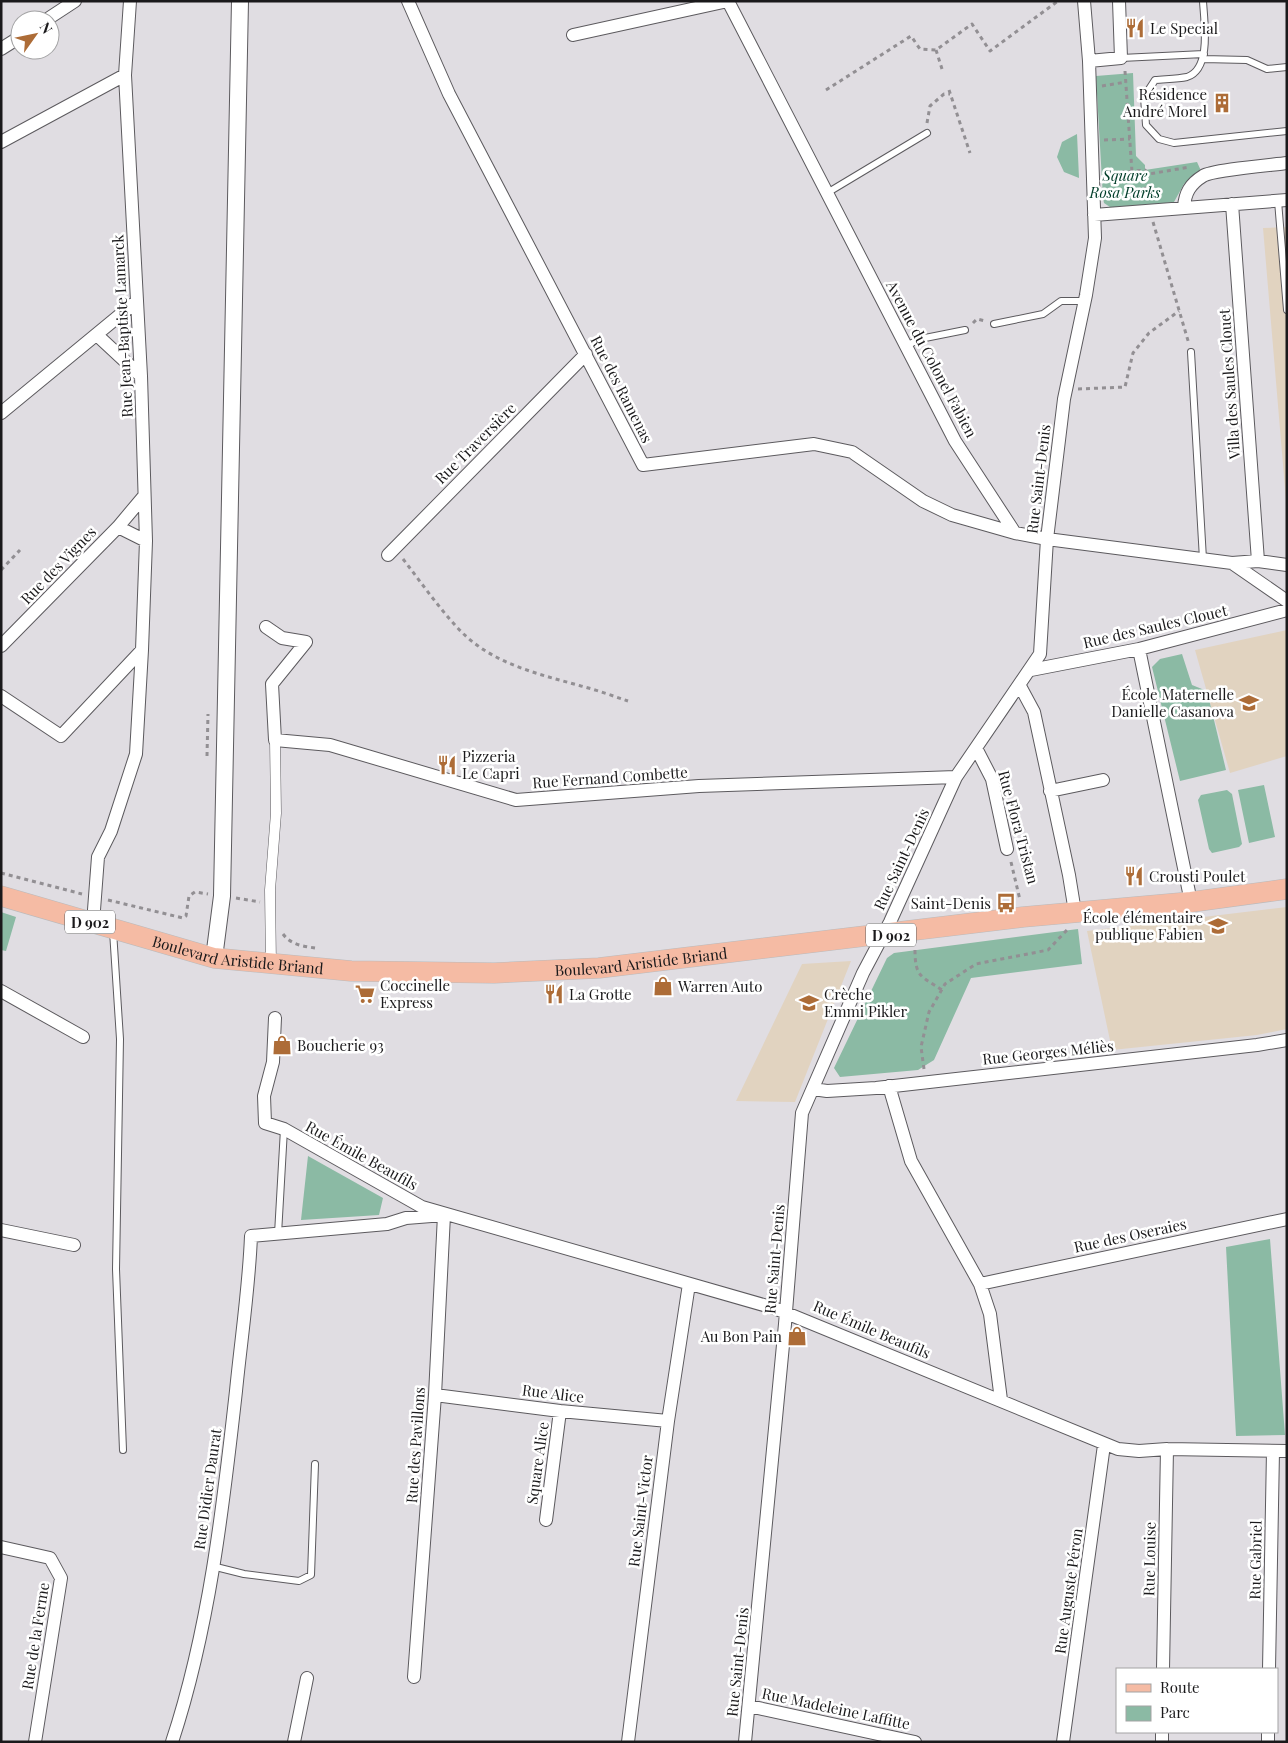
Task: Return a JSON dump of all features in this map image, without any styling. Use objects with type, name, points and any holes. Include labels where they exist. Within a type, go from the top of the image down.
[{"type":"main road","name":"Boulevard Aristide Briand","points":[[1,896],[214,958],[390,973],[494,973],[599,968],[883,936],[1079,911],[1191,902],[1287,889]]},
{"type":"street","points":[[60,11],[75,1]]},
{"type":"street","name":"Rue Jean-Baptiste Lamarck","points":[[92,923],[98,856],[111,831],[136,754],[142,650],[146,541],[138,301],[125,75],[130,1]]},
{"type":"street","points":[[214,958],[222,896],[240,1]]},
{"type":"street","name":"Rue des Ramenas","points":[[408,1],[449,94],[643,465],[814,444],[852,452],[922,501],[952,516],[1015,533]]},
{"type":"street","points":[[573,35],[728,1]]},
{"type":"street","name":"Avenue du Colonel Fabien","points":[[728,1],[955,441],[1015,533]]},
{"type":"street","name":"Rue Saint-Denis","points":[[745,1742],[786,1312],[802,1113],[863,973],[883,936],[956,777],[1031,670],[1040,654],[1047,539],[1066,390],[1085,301],[1094,238],[1089,61],[1084,1]]},
{"type":"street","points":[[1089,61],[1121,58],[1119,1]]},
{"type":"street","points":[[1,142],[125,75]]},
{"type":"street","points":[[1184,207],[1185,195],[1188,190],[1205,175],[1287,163]]},
{"type":"street","points":[[1094,215],[1150,209],[1282,200]]},
{"type":"street","name":"Villa des Saules Clouet","points":[[1232,204],[1258,561]]},
{"type":"street","points":[[1,413],[98,336],[138,301]]},
{"type":"street","points":[[98,336],[141,376]]},
{"type":"street","name":"Rue Traversière","points":[[391,551],[586,354]]},
{"type":"street","name":"Rue des Vignes","points":[[1,646],[118,527],[144,496]]},
{"type":"street","name":"Rue des Vignes","points":[[118,527],[146,541]]},
{"type":"street","points":[[1015,533],[1047,539],[1232,563],[1258,561],[1287,565]]},
{"type":"street","points":[[1232,563],[1287,602]]},
{"type":"street","name":"Rue des Saules Clouet","points":[[1031,670],[1139,649],[1287,610]]},
{"type":"street","points":[[266,627],[282,638],[306,642],[272,684],[276,813],[271,903],[271,964]]},
{"type":"street","points":[[1139,649],[1191,902]]},
{"type":"street","points":[[1,696],[61,736],[142,650]]},
{"type":"street","points":[[1020,686],[1034,712],[1050,791],[1079,911]]},
{"type":"street","name":"Rue Fernand Combette","points":[[275,740],[330,745],[516,800],[699,786],[956,777]]},
{"type":"street","name":"Rue Flora Tristan","points":[[976,748],[992,779],[1007,848]]},
{"type":"street","points":[[1050,791],[1103,780]]},
{"type":"street","points":[[1,991],[82,1037]]},
{"type":"street","name":"Rue Émile Beaufils","points":[[275,1018],[273,1062],[264,1096],[265,1123],[284,1129],[422,1207],[444,1215],[786,1312],[1001,1400],[1104,1446],[1138,1452],[1167,1449],[1287,1451]]},
{"type":"street","name":"Rue Georges Méliès","points":[[813,1089],[827,1091],[889,1086],[1257,1045],[1287,1040]]},
{"type":"street","points":[[889,1086],[911,1161],[980,1284],[990,1314],[1001,1400]]},
{"type":"street","name":"Rue Émile Beaufils","points":[[251,1236],[387,1224],[406,1218],[444,1215]]},
{"type":"street","name":"Rue des Pavillons","points":[[414,1677],[435,1395],[444,1215]]},
{"type":"street","name":"Rue des Oseraies","points":[[980,1284],[1287,1219]]},
{"type":"street","points":[[1,1230],[74,1245]]},
{"type":"street","name":"Rue Didier Daurat","points":[[172,1742],[192,1675],[212,1566],[229,1452],[251,1236]]},
{"type":"street","name":"Rue Saint-Victor","points":[[628,1742],[668,1421],[689,1284]]},
{"type":"street","name":"Rue Alice","points":[[435,1395],[560,1411],[668,1421]]},
{"type":"street","name":"Square Alice","points":[[546,1520],[560,1411]]},
{"type":"street","name":"Rue Auguste Péron","points":[[1063,1742],[1104,1446]]},
{"type":"street","name":"Rue Louise","points":[[1164,1668],[1167,1449]]},
{"type":"street","name":"Rue Gabriel","points":[[1269,1668],[1273,1451]]},
{"type":"street","name":"Rue de la Ferme","points":[[1,1546],[50,1558],[61,1578],[35,1742]]},
{"type":"street","points":[[294,1742],[307,1678]]},
{"type":"street","name":"Rue Madeleine Laffitte","points":[[749,1706],[915,1742]]},
{"type":"lane","points":[[1203,1],[1203,56],[1195,72],[1188,76],[1155,80],[1144,97],[1146,125],[1159,139],[1174,143],[1287,132]]},
{"type":"lane","points":[[1121,58],[1203,56],[1247,60],[1268,69],[1287,67]]},
{"type":"lane","points":[[827,193],[927,133]]},
{"type":"lane","points":[[1282,200],[1287,310]]},
{"type":"lane","points":[[994,324],[1043,314],[1061,301],[1085,301]]},
{"type":"lane","points":[[906,346],[920,339],[965,330]]},
{"type":"lane","points":[[1191,352],[1203,559]]},
{"type":"lane","points":[[113,928],[120,1039],[116,1269],[123,1450]]},
{"type":"lane","points":[[278,1234],[284,1129]]},
{"type":"lane","points":[[212,1566],[244,1574],[299,1581],[311,1575],[315,1464]]},
{"type":"path","points":[[826,90],[912,36],[920,49],[936,50],[972,24],[990,51],[1058,1]]},
{"type":"path","points":[[936,50],[942,69]]},
{"type":"path","points":[[1125,71],[1132,172]]},
{"type":"path","points":[[1096,87],[1126,82]]},
{"type":"path","points":[[949,90],[970,153]]},
{"type":"path","points":[[927,133],[926,119],[930,106],[944,94],[950,94]]},
{"type":"path","points":[[1098,141],[1130,139]]},
{"type":"path","points":[[1092,175],[1143,170],[1149,174],[1195,166]]},
{"type":"path","points":[[1143,170],[1150,209],[1191,352]]},
{"type":"path","points":[[1066,390],[1125,387],[1133,353],[1149,333],[1179,311]]},
{"type":"path","points":[[965,330],[977,319],[994,324]]},
{"type":"path","points":[[1,570],[20,550]]},
{"type":"path","points":[[391,551],[456,626],[485,651],[511,665],[542,676],[582,686],[628,701]]},
{"type":"path","name":"Rue Flora Tristan","points":[[1007,848],[1019,890],[1023,918]]},
{"type":"path","points":[[1,873],[183,918],[186,916],[189,896],[195,892],[271,903]]},
{"type":"path","points":[[929,1081],[923,1067],[921,1047],[929,1012],[945,984],[976,964],[1048,950],[1079,911]]},
{"type":"path","points":[[280,929],[288,940],[325,950]]},
{"type":"path","points":[[915,950],[915,968],[920,975],[942,990]]},
{"type":"shaded area","points":[[1287,227],[1287,512],[1263,228]]},
{"type":"shaded area","name":"École Maternelle Danielle Casanova","points":[[1287,630],[1287,756],[1230,773],[1195,650]]},
{"type":"shaded area","points":[[1287,907],[1287,1029],[1257,1035],[1112,1050],[1087,931]]},
{"type":"shaded area","name":"Crèche Emmi Pikler","points":[[851,961],[795,1102],[736,1101],[802,964]]},
{"type":"green space","name":"Square Rosa Parks","points":[[1133,73],[1136,156],[1145,165],[1145,170],[1197,162],[1202,173],[1184,184],[1174,202],[1113,209],[1104,203],[1103,198],[1096,76]]},
{"type":"green space","points":[[1077,134],[1079,178],[1064,172],[1057,157],[1062,142]]},
{"type":"green space","points":[[1182,654],[1192,685],[1207,691],[1226,770],[1180,781],[1152,667],[1160,659]]},
{"type":"green space","points":[[1264,785],[1275,837],[1249,843],[1238,790]]},
{"type":"green space","points":[[1227,790],[1232,794],[1242,844],[1239,847],[1212,853],[1209,849],[1198,800],[1201,795]]},
{"type":"green space","points":[[1,912],[16,917],[6,951],[1,950]]},
{"type":"green space","points":[[1078,929],[1082,964],[971,978],[934,1060],[918,1070],[840,1077],[834,1068],[887,958],[894,953]]},
{"type":"green space","points":[[308,1156],[383,1198],[379,1215],[301,1220]]},
{"type":"green space","points":[[1270,1239],[1285,1435],[1236,1436],[1226,1247]]},
{"type":"place","name":"Le Special","points":[[1135,28]]},
{"type":"place","name":"Résidence André Morel","points":[[1222,103]]},
{"type":"place","name":"École Maternelle Danielle Casanova","points":[[1249,703]]},
{"type":"place","name":"Pizzeria Le Capri","points":[[447,765]]},
{"type":"place","name":"Crousti Poulet","points":[[1134,876]]},
{"type":"place","name":"Saint-Denis","points":[[1006,903]]},
{"type":"place","name":"École élémentaire publique Fabien","points":[[1218,926]]},
{"type":"place","name":"Warren Auto","points":[[663,986]]},
{"type":"place","name":"Coccinelle Express","points":[[365,994]]},
{"type":"place","name":"La Grotte","points":[[554,994]]},
{"type":"place","name":"Crèche Emmi Pikler","points":[[809,1003]]},
{"type":"place","name":"Boucherie 93","points":[[282,1045]]},
{"type":"place","name":"Au Bon Pain","points":[[797,1336]]}]
